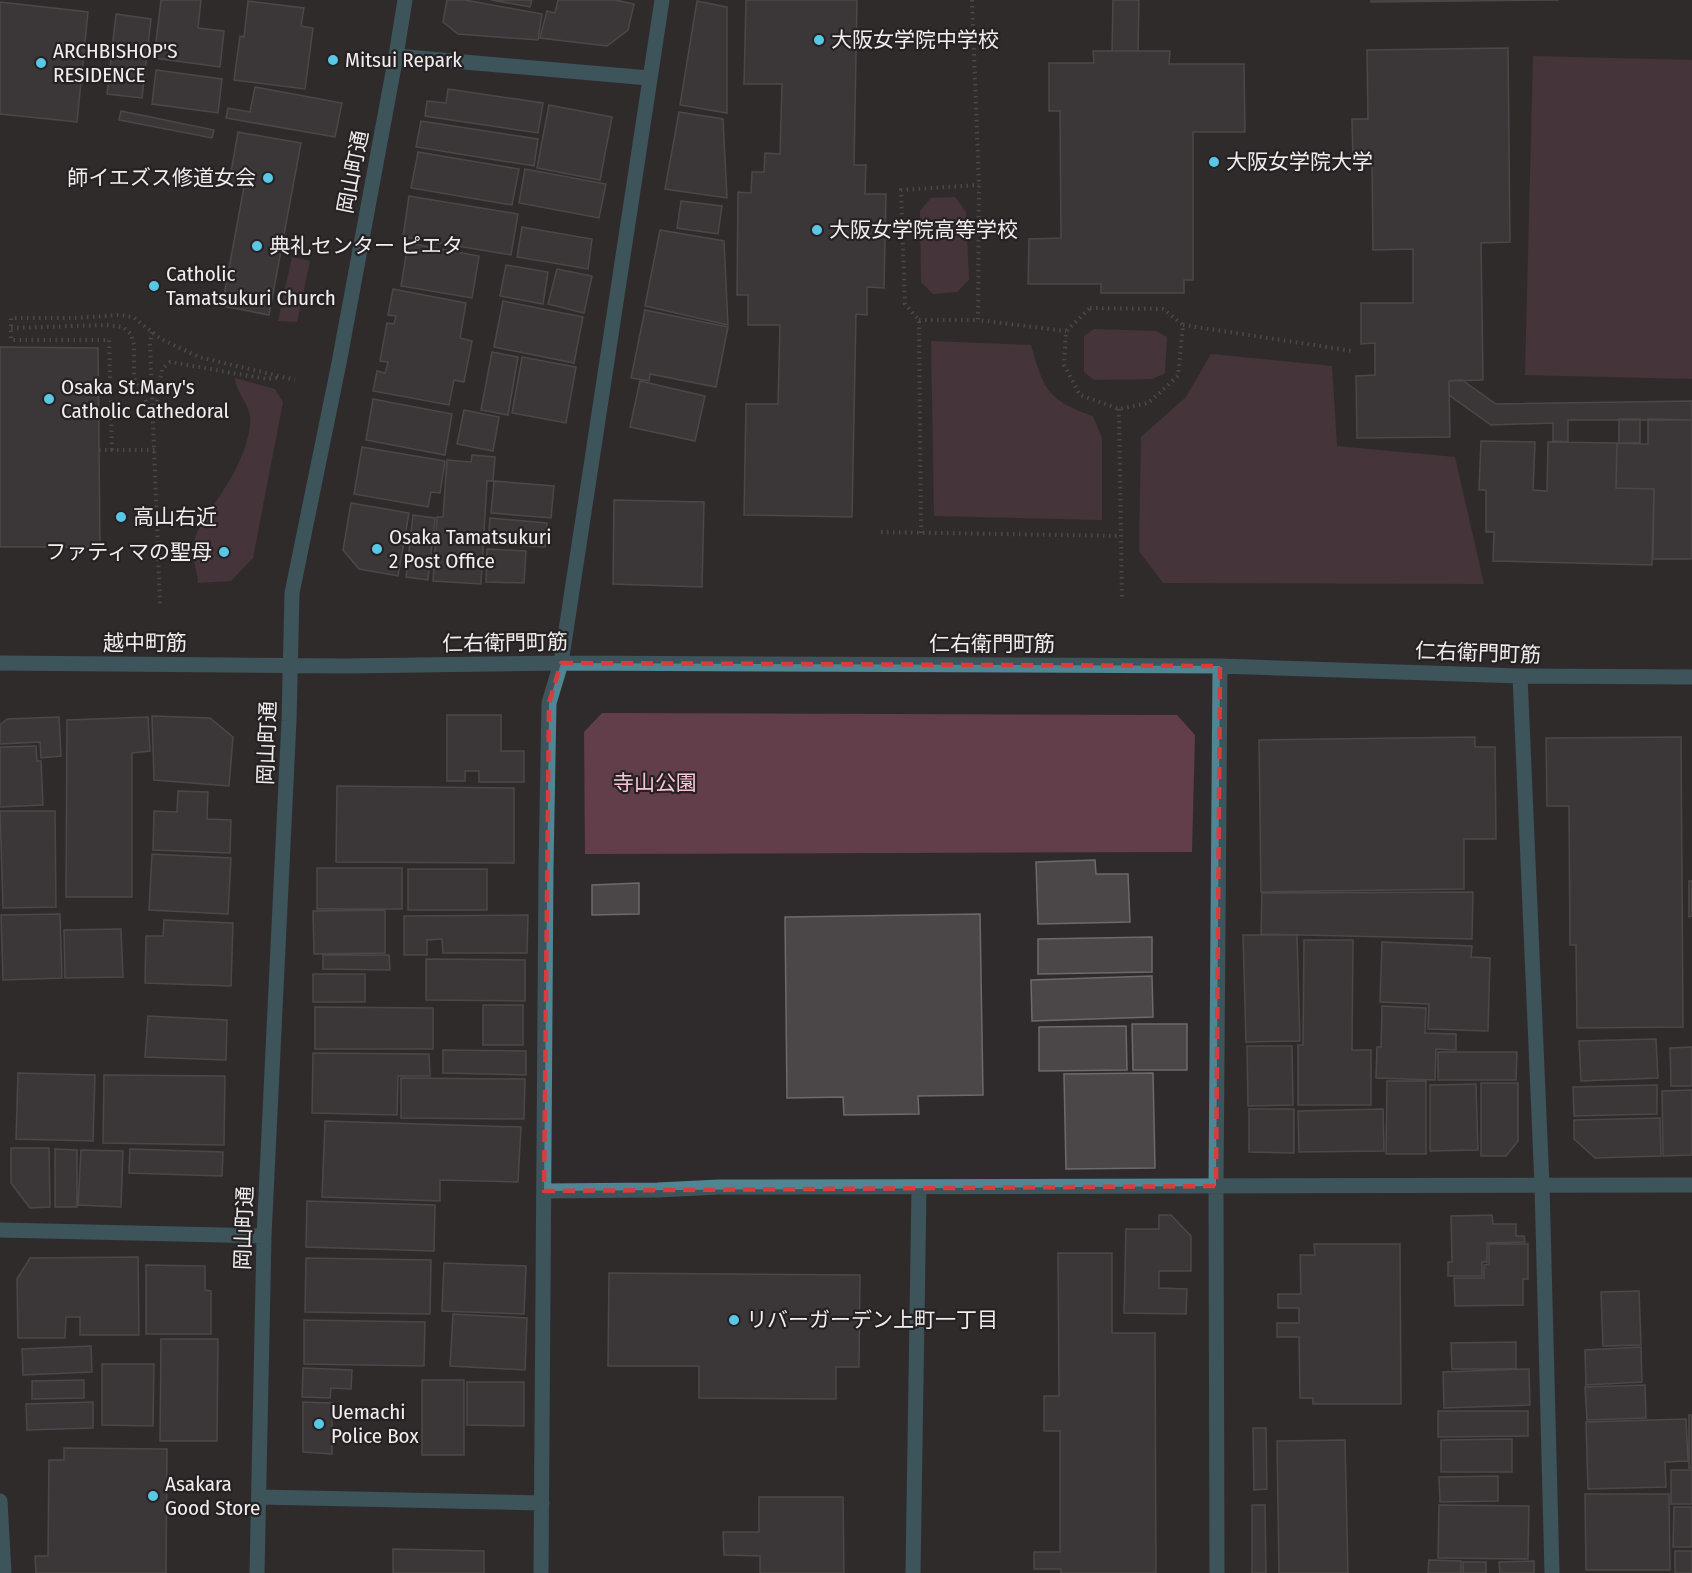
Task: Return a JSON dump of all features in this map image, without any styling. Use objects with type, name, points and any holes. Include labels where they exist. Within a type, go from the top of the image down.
[{"type":"street","name":"岡山町通","points":[[257,1573],[264,1236],[291,665],[292,593],[341,352],[405,0]]},
{"type":"street","points":[[542,1573],[549,703],[561,663],[662,0]]},
{"type":"street","points":[[396,56],[649,78]]},
{"type":"street","name":"越中町筋","points":[[0,663],[291,665]]},
{"type":"street","name":"仁右衛門町筋","points":[[291,665],[561,663],[1220,666],[1520,676],[1692,677]]},
{"type":"street","points":[[1218,1573],[1216,1186],[1220,666]]},
{"type":"street","points":[[1520,676],[1542,1185],[1552,1573]]},
{"type":"street","points":[[544,1191],[719,1187],[1692,1185]]},
{"type":"street","points":[[914,1573],[919,1188]]},
{"type":"street","points":[[0,1230],[264,1236]]},
{"type":"street","points":[[259,1497],[542,1503]]},
{"type":"street","points":[[0,1501],[4,1573]]},
{"type":"path","points":[[972,0],[979,185],[978,320]]},
{"type":"path","points":[[921,533],[919,320],[905,304],[901,190],[979,185]]},
{"type":"path","points":[[1183,325],[1178,376],[1148,403],[1119,409],[1080,395],[1064,365],[1066,331],[1090,308],[1163,309],[1183,325],[1353,351]]},
{"type":"path","points":[[112,450],[109,340],[10,340],[11,318],[118,315],[133,317],[161,339],[199,357],[295,380]]},
{"type":"path","points":[[919,320],[978,320],[1066,331]]},
{"type":"path","points":[[11,328],[106,325],[123,327],[131,334],[134,345],[134,378],[154,416]]},
{"type":"path","points":[[152,331],[150,343],[160,605]]},
{"type":"path","points":[[154,416],[162,369],[170,362],[267,378],[281,377]]},
{"type":"path","points":[[1119,409],[1122,600]]},
{"type":"path","points":[[99,450],[155,450]]},
{"type":"path","points":[[881,532],[1120,536]]},
{"type":"highlighted area","points":[[561,663],[1220,666],[1216,1186],[544,1191],[549,703]]},
{"type":"green space","points":[[1533,56],[1692,60],[1692,379],[1525,375]]},
{"type":"green space","points":[[955,197],[966,212],[969,280],[957,292],[933,294],[921,282],[920,211],[931,198]]},
{"type":"green space","points":[[292,257],[310,261],[297,322],[278,321]]},
{"type":"green space","points":[[1094,329],[1156,331],[1167,337],[1165,373],[1152,379],[1094,380],[1084,372],[1084,336]]},
{"type":"green space","points":[[931,341],[1031,345],[1044,383],[1050,392],[1066,405],[1093,416],[1102,438],[1102,520],[934,516]]},
{"type":"green space","points":[[1211,354],[1332,366],[1337,446],[1455,457],[1484,584],[1163,583],[1139,551],[1141,437],[1186,397]]},
{"type":"green space","points":[[235,378],[275,389],[283,402],[253,558],[231,581],[198,583],[193,552],[195,537],[236,467],[245,447],[250,426],[249,412]]},
{"type":"green space","name":"寺山公園","points":[[602,713],[1177,715],[1195,735],[1192,852],[585,854],[584,732]]},
{"type":"building","points":[[161,0],[201,0],[198,28],[224,31],[220,67],[154,58]]},
{"type":"building","points":[[447,0],[465,0],[542,14],[538,40],[458,34],[443,22]]},
{"type":"building","points":[[491,0],[532,0],[530,7]]},
{"type":"building","points":[[558,0],[615,0],[634,4],[628,30],[607,46],[540,38],[547,11],[555,13]]},
{"type":"building","points":[[746,0],[857,0],[854,165],[866,165],[865,194],[886,194],[884,288],[867,287],[867,315],[856,314],[852,517],[744,515],[746,404],[778,404],[780,325],[748,325],[748,295],[737,295],[738,192],[751,193],[752,172],[764,172],[765,153],[780,154],[782,84],[744,84]]},
{"type":"building","points":[[1113,0],[1139,0],[1138,51],[1112,51]]},
{"type":"building","points":[[1371,0],[1559,0],[1371,2]]},
{"type":"building","points":[[248,1],[304,8],[301,26],[313,28],[305,89],[234,80],[240,36],[244,37]]},
{"type":"building","points":[[697,1],[727,7],[727,113],[680,105]]},
{"type":"building","name":"ARCHBISHOP'S RESIDENCE","points":[[0,2],[88,12],[77,122],[0,114]]},
{"type":"building","points":[[116,14],[151,19],[142,98],[107,94]]},
{"type":"building","points":[[1508,48],[1510,242],[1481,243],[1483,380],[1449,381],[1450,437],[1357,438],[1356,376],[1375,375],[1375,343],[1361,344],[1361,303],[1413,303],[1413,249],[1373,250],[1372,162],[1353,163],[1352,119],[1368,119],[1367,50]]},
{"type":"building","points":[[1093,51],[1170,51],[1169,64],[1244,64],[1245,132],[1193,132],[1193,280],[1184,280],[1184,293],[1101,293],[1101,284],[1028,284],[1029,239],[1061,238],[1060,111],[1049,111],[1049,63],[1094,63]]},
{"type":"building","points":[[156,70],[222,79],[218,113],[152,104]]},
{"type":"building","points":[[255,87],[342,103],[335,137],[226,118],[228,108],[250,112]]},
{"type":"building","points":[[448,89],[543,103],[538,133],[425,116],[427,101],[446,103]]},
{"type":"building","points":[[549,105],[612,117],[600,180],[537,168]]},
{"type":"building","points":[[121,111],[214,130],[212,138],[119,120]]},
{"type":"building","points":[[679,112],[723,119],[727,198],[665,189]]},
{"type":"building","points":[[421,121],[538,139],[534,166],[416,147]]},
{"type":"building","name":"典礼センター ピエタ","points":[[238,132],[301,143],[269,315],[222,306],[244,187],[229,184]]},
{"type":"building","points":[[418,152],[519,169],[512,205],[411,188]]},
{"type":"building","points":[[525,169],[606,184],[599,218],[519,203]]},
{"type":"building","points":[[409,196],[518,214],[511,255],[403,237]]},
{"type":"building","points":[[681,201],[722,206],[718,234],[677,228]]},
{"type":"building","points":[[522,227],[592,239],[588,269],[517,257]]},
{"type":"building","points":[[660,230],[724,241],[728,325],[645,306]]},
{"type":"building","points":[[408,243],[479,256],[472,298],[401,286]]},
{"type":"building","points":[[506,265],[548,272],[543,304],[500,296]]},
{"type":"building","points":[[557,269],[592,276],[584,313],[548,304]]},
{"type":"building","points":[[393,289],[466,303],[460,338],[472,341],[464,382],[454,380],[449,405],[373,391],[377,371],[385,373],[388,362],[380,361],[387,323],[394,324],[396,316],[388,315]]},
{"type":"building","points":[[503,301],[583,317],[574,363],[494,347]]},
{"type":"building","points":[[645,310],[728,327],[716,387],[650,374],[649,381],[631,378]]},
{"type":"building","name":"Osaka St.Mary's Catholic Cathedoral","points":[[0,347],[98,348],[100,547],[0,547]]},
{"type":"building","points":[[492,352],[518,357],[508,415],[481,410]]},
{"type":"building","points":[[522,357],[576,367],[566,423],[512,413]]},
{"type":"building","points":[[1462,380],[1496,404],[1692,401],[1692,420],[1568,420],[1568,442],[1553,441],[1553,423],[1491,425],[1449,395],[1449,381]]},
{"type":"building","points":[[640,381],[705,396],[695,441],[630,427]]},
{"type":"building","points":[[373,399],[452,414],[445,455],[366,440]]},
{"type":"building","points":[[464,410],[499,417],[493,451],[457,444]]},
{"type":"building","points":[[1619,419],[1640,419],[1640,443],[1619,443]]},
{"type":"building","points":[[1648,419],[1692,420],[1692,559],[1653,559],[1654,489],[1616,488],[1617,443],[1648,444]]},
{"type":"building","points":[[1481,441],[1535,442],[1533,490],[1547,491],[1548,442],[1617,443],[1616,488],[1654,489],[1652,565],[1493,561],[1494,532],[1486,532],[1486,490],[1479,490]]},
{"type":"building","points":[[362,447],[445,461],[440,493],[431,492],[428,507],[354,494]]},
{"type":"building","points":[[472,455],[495,457],[493,481],[487,481],[481,584],[433,581],[437,517],[443,517],[447,460],[471,462]]},
{"type":"building","points":[[494,481],[554,486],[551,518],[491,513]]},
{"type":"building","points":[[614,500],[704,502],[702,587],[613,584]]},
{"type":"building","points":[[351,503],[409,513],[398,576],[359,569],[343,550]]},
{"type":"building","points":[[413,515],[435,518],[428,580],[406,577]]},
{"type":"building","points":[[490,518],[547,523],[545,547],[488,543]]},
{"type":"building","points":[[487,549],[526,551],[524,583],[486,582]]},
{"type":"building","points":[[447,715],[501,715],[501,751],[524,751],[524,782],[479,782],[479,771],[465,771],[465,781],[447,781]]},
{"type":"building","points":[[152,716],[210,718],[233,737],[229,786],[154,780]]},
{"type":"building","points":[[59,717],[61,756],[41,758],[40,742],[0,744],[0,725],[7,719]]},
{"type":"building","points":[[148,717],[150,751],[132,753],[132,897],[66,897],[67,720]]},
{"type":"building","points":[[1475,737],[1475,747],[1495,747],[1496,839],[1464,839],[1464,889],[1261,892],[1259,740]]},
{"type":"building","points":[[1681,737],[1683,1027],[1577,1028],[1576,945],[1570,945],[1569,806],[1547,806],[1546,738]]},
{"type":"building","points":[[36,746],[37,761],[41,761],[43,805],[0,807],[0,747]]},
{"type":"building","points":[[337,786],[514,788],[514,863],[336,862]]},
{"type":"building","points":[[178,791],[208,792],[207,819],[231,820],[230,853],[153,850],[154,811],[177,812]]},
{"type":"building","points":[[0,811],[55,811],[56,907],[3,908]]},
{"type":"building","points":[[152,854],[231,858],[228,914],[149,910]]},
{"type":"building","points":[[1095,860],[1096,874],[1128,874],[1130,922],[1038,924],[1036,862]]},
{"type":"building","points":[[317,868],[402,868],[402,909],[317,909]]},
{"type":"building","points":[[408,869],[487,869],[487,910],[408,910]]},
{"type":"building","points":[[1689,881],[1692,881],[1692,916],[1689,917]]},
{"type":"building","points":[[639,883],[639,914],[592,915],[592,885]]},
{"type":"building","points":[[1473,892],[1472,939],[1261,934],[1262,893]]},
{"type":"building","points":[[385,910],[385,953],[314,954],[313,911]]},
{"type":"building","points":[[60,914],[62,978],[3,980],[1,915]]},
{"type":"building","points":[[980,914],[983,1095],[918,1096],[919,1114],[844,1115],[843,1097],[787,1098],[785,917]]},
{"type":"building","points":[[528,915],[527,953],[443,953],[442,939],[427,940],[427,955],[404,955],[404,916]]},
{"type":"building","points":[[164,920],[233,923],[231,986],[145,983],[146,936],[163,936]]},
{"type":"building","points":[[121,929],[123,977],[65,978],[64,930]]},
{"type":"building","points":[[1243,935],[1297,935],[1300,1041],[1246,1042]]},
{"type":"building","points":[[1152,937],[1152,972],[1038,974],[1038,939]]},
{"type":"building","points":[[1304,940],[1353,940],[1352,1050],[1371,1050],[1371,1105],[1298,1105],[1298,1045],[1303,1045]]},
{"type":"building","points":[[1382,942],[1472,946],[1471,957],[1490,958],[1488,1031],[1428,1029],[1429,1004],[1380,1002]]},
{"type":"building","points":[[323,955],[389,955],[390,970],[323,969]]},
{"type":"building","points":[[426,959],[525,960],[525,1001],[426,1000]]},
{"type":"building","points":[[313,974],[365,974],[365,1002],[313,1002]]},
{"type":"building","points":[[1152,976],[1153,1017],[1032,1021],[1031,980]]},
{"type":"building","points":[[483,1005],[523,1005],[523,1045],[483,1045]]},
{"type":"building","points":[[1382,1006],[1426,1008],[1425,1033],[1456,1034],[1456,1050],[1436,1049],[1435,1080],[1376,1078],[1377,1047],[1381,1047]]},
{"type":"building","points":[[315,1007],[433,1008],[433,1049],[315,1049]]},
{"type":"building","points":[[148,1016],[227,1020],[226,1060],[145,1057]]},
{"type":"building","points":[[1132,1024],[1187,1024],[1187,1070],[1133,1070]]},
{"type":"building","points":[[1126,1026],[1127,1070],[1039,1071],[1039,1027]]},
{"type":"building","points":[[1656,1039],[1658,1078],[1581,1081],[1579,1041]]},
{"type":"building","points":[[1247,1046],[1292,1046],[1293,1105],[1248,1106]]},
{"type":"building","points":[[1692,1047],[1692,1086],[1671,1086],[1670,1048]]},
{"type":"building","points":[[443,1050],[526,1051],[526,1075],[443,1073]]},
{"type":"building","points":[[1438,1052],[1517,1052],[1516,1080],[1438,1080]]},
{"type":"building","points":[[313,1053],[429,1054],[430,1076],[398,1076],[397,1115],[312,1113]]},
{"type":"building","points":[[18,1073],[95,1075],[93,1141],[16,1139]]},
{"type":"building","points":[[1153,1073],[1155,1168],[1066,1169],[1064,1074]]},
{"type":"building","points":[[104,1075],[225,1076],[224,1145],[103,1143]]},
{"type":"building","points":[[401,1078],[525,1079],[524,1119],[401,1118]]},
{"type":"building","points":[[1387,1081],[1426,1081],[1426,1154],[1386,1154]]},
{"type":"building","points":[[1481,1083],[1518,1083],[1518,1141],[1506,1156],[1481,1156]]},
{"type":"building","points":[[1476,1084],[1478,1150],[1430,1151],[1430,1085]]},
{"type":"building","points":[[1657,1085],[1657,1114],[1574,1116],[1573,1087]]},
{"type":"building","points":[[1692,1090],[1692,1155],[1663,1156],[1662,1091]]},
{"type":"building","points":[[1249,1109],[1294,1109],[1294,1153],[1249,1152]]},
{"type":"building","points":[[1383,1109],[1384,1151],[1299,1152],[1298,1111]]},
{"type":"building","points":[[1660,1118],[1661,1156],[1595,1158],[1574,1139],[1574,1120]]},
{"type":"building","points":[[325,1121],[521,1127],[518,1182],[440,1180],[440,1201],[322,1197]]},
{"type":"building","points":[[11,1148],[49,1148],[50,1207],[30,1208],[11,1183]]},
{"type":"building","points":[[55,1149],[77,1150],[77,1207],[55,1207]]},
{"type":"building","points":[[130,1149],[223,1152],[222,1176],[129,1173]]},
{"type":"building","points":[[81,1150],[123,1151],[121,1207],[78,1205]]},
{"type":"building","points":[[307,1201],[435,1205],[434,1251],[306,1247]]},
{"type":"building","points":[[1159,1215],[1171,1215],[1191,1236],[1191,1271],[1159,1271],[1159,1288],[1187,1289],[1186,1314],[1124,1313],[1126,1229],[1159,1229]]},
{"type":"building","points":[[1492,1215],[1493,1224],[1516,1224],[1516,1236],[1524,1236],[1525,1242],[1487,1243],[1487,1262],[1482,1262],[1482,1276],[1448,1276],[1448,1262],[1452,1262],[1451,1216]]},
{"type":"building","points":[[1314,1244],[1400,1244],[1401,1404],[1313,1404],[1313,1398],[1300,1398],[1299,1337],[1277,1337],[1277,1323],[1299,1323],[1299,1308],[1278,1308],[1278,1294],[1301,1294],[1300,1255],[1315,1255]]},
{"type":"building","points":[[1489,1244],[1528,1244],[1528,1279],[1523,1279],[1523,1305],[1455,1306],[1454,1278],[1484,1278],[1484,1265],[1489,1264]]},
{"type":"building","points":[[1058,1253],[1112,1253],[1112,1333],[1155,1333],[1156,1573],[1061,1573],[1061,1569],[1034,1569],[1034,1552],[1060,1552],[1060,1431],[1044,1431],[1044,1396],[1059,1396]]},
{"type":"building","points":[[138,1257],[139,1335],[80,1335],[80,1317],[66,1317],[65,1338],[18,1338],[17,1279],[30,1258]]},
{"type":"building","points":[[306,1258],[431,1260],[430,1314],[305,1312]]},
{"type":"building","points":[[444,1263],[526,1266],[524,1314],[442,1311]]},
{"type":"building","points":[[146,1265],[205,1266],[205,1290],[211,1291],[211,1334],[146,1334]]},
{"type":"building","name":"リバーガーデン上町一丁目","points":[[609,1273],[860,1275],[859,1367],[836,1367],[836,1399],[699,1398],[699,1366],[608,1366]]},
{"type":"building","points":[[1639,1291],[1641,1345],[1603,1346],[1601,1292]]},
{"type":"building","points":[[453,1314],[527,1318],[525,1370],[450,1366]]},
{"type":"building","points":[[304,1320],[425,1322],[424,1366],[304,1364]]},
{"type":"building","points":[[161,1339],[218,1339],[217,1441],[160,1441]]},
{"type":"building","points":[[1516,1342],[1516,1369],[1452,1369],[1451,1343]]},
{"type":"building","points":[[91,1346],[92,1372],[23,1375],[22,1349]]},
{"type":"building","points":[[1641,1347],[1642,1382],[1586,1385],[1585,1350]]},
{"type":"building","points":[[102,1364],[154,1364],[153,1426],[102,1425]]},
{"type":"building","points":[[303,1368],[352,1370],[351,1389],[331,1388],[330,1398],[302,1397]]},
{"type":"building","points":[[1529,1369],[1530,1405],[1444,1408],[1443,1372]]},
{"type":"building","points":[[84,1380],[84,1398],[32,1399],[32,1381]]},
{"type":"building","points":[[422,1380],[464,1380],[464,1455],[422,1455]]},
{"type":"building","points":[[467,1382],[524,1382],[524,1426],[467,1425]]},
{"type":"building","points":[[1645,1385],[1646,1418],[1587,1420],[1585,1387]]},
{"type":"building","points":[[93,1402],[93,1428],[27,1430],[26,1404]]},
{"type":"building","points":[[303,1402],[332,1403],[332,1454],[303,1452]]},
{"type":"building","points":[[1438,1411],[1528,1411],[1528,1436],[1438,1437]]},
{"type":"building","points":[[1689,1415],[1692,1415],[1692,1468],[1689,1468]]},
{"type":"building","points":[[1686,1419],[1688,1461],[1665,1462],[1666,1487],[1588,1489],[1586,1422]]},
{"type":"building","points":[[1253,1428],[1266,1428],[1267,1489],[1254,1490]]},
{"type":"building","points":[[1512,1439],[1512,1472],[1441,1472],[1441,1440]]},
{"type":"building","points":[[1345,1440],[1348,1573],[1279,1573],[1277,1441]]},
{"type":"building","points":[[64,1448],[167,1449],[166,1573],[36,1573],[35,1556],[48,1556],[49,1460],[64,1460]]},
{"type":"building","points":[[1671,1470],[1692,1470],[1692,1504],[1671,1504]]},
{"type":"building","points":[[1498,1476],[1498,1501],[1440,1502],[1439,1477]]},
{"type":"building","points":[[1585,1494],[1669,1494],[1670,1570],[1586,1570]]},
{"type":"building","points":[[759,1497],[843,1497],[844,1573],[760,1573],[760,1556],[724,1555],[723,1532],[759,1532]]},
{"type":"building","points":[[1252,1505],[1265,1505],[1266,1573],[1252,1573]]},
{"type":"building","points":[[1439,1505],[1529,1506],[1528,1559],[1438,1558]]},
{"type":"building","points":[[1674,1507],[1692,1507],[1692,1547],[1673,1547]]},
{"type":"building","points":[[393,1549],[484,1551],[484,1573],[393,1573]]},
{"type":"building","points":[[1675,1551],[1692,1551],[1692,1573],[1675,1573]]},
{"type":"building","points":[[1429,1560],[1461,1561],[1461,1573],[1428,1573]]},
{"type":"building","points":[[1534,1561],[1534,1573],[1500,1573],[1499,1562]]},
{"type":"building","points":[[1463,1562],[1486,1562],[1486,1573],[1463,1573]]},
{"type":"place","name":"大阪女学院中学校","points":[[819,40]]},
{"type":"place","name":"Mitsui Repark","points":[[333,60]]},
{"type":"place","name":"ARCHBISHOP'S RESIDENCE","points":[[41,63]]},
{"type":"place","name":"大阪女学院大学","points":[[1214,162]]},
{"type":"place","name":"師イエズス修道女会","points":[[268,178]]},
{"type":"place","name":"大阪女学院高等学校","points":[[817,230]]},
{"type":"place","name":"典礼センター ピエタ","points":[[257,246]]},
{"type":"place","name":"Catholic Tamatsukuri Church","points":[[154,286]]},
{"type":"place","name":"Osaka St.Mary's Catholic Cathedoral","points":[[49,399]]},
{"type":"place","name":"高山右近","points":[[121,517]]},
{"type":"place","name":"Osaka Tamatsukuri 2 Post Office","points":[[377,549]]},
{"type":"place","name":"ファティマの聖母","points":[[224,552]]},
{"type":"place","name":"リバーガーデン上町一丁目","points":[[734,1320]]},
{"type":"place","name":"Uemachi Police Box","points":[[319,1424]]},
{"type":"place","name":"Asakara Good Store","points":[[153,1496]]}]
